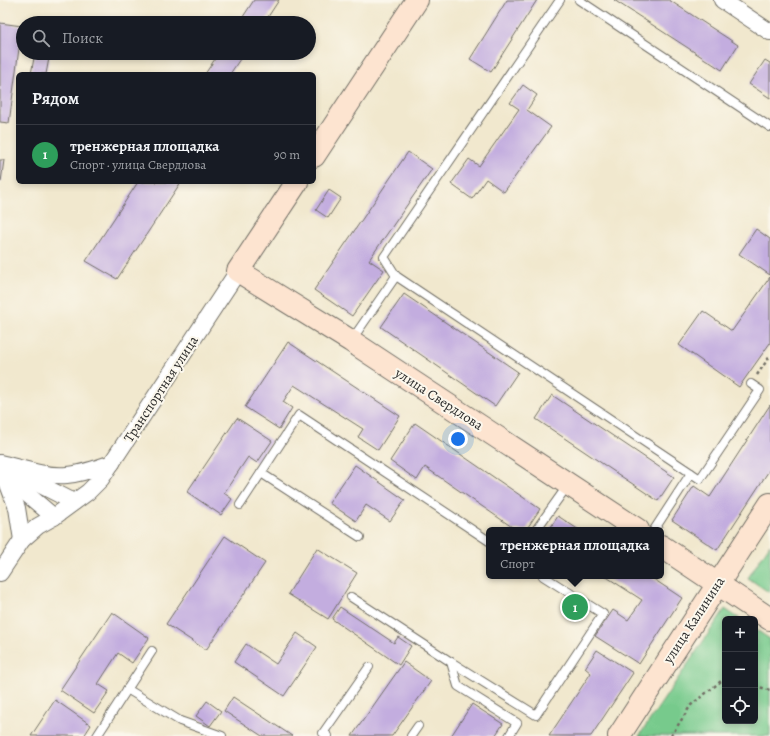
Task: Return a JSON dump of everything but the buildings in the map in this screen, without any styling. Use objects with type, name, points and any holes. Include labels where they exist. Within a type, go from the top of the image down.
[{"type":"street","points":[[316,153],[417,0]]},
{"type":"street","points":[[722,0],[770,32]]},
{"type":"street","name":"Транспортная улица","points":[[0,573],[22,540],[38,526],[54,517],[88,492],[112,464],[296,184]]},
{"type":"street","name":"улица Свердлова","points":[[238,271],[351,341],[633,527]]},
{"type":"street","points":[[1,468],[66,475],[80,473],[112,464]]},
{"type":"street","points":[[1,468],[74,502]]},
{"type":"street","points":[[1,468],[54,517]]},
{"type":"street","points":[[1,468],[9,483],[17,508],[22,540]]},
{"type":"street","name":"улица Калинина","points":[[619,736],[770,504]]},
{"type":"street","points":[[664,548],[770,619]]},
{"type":"lane","points":[[560,0],[384,257],[396,276],[700,479],[760,390],[751,384]]},
{"type":"lane","points":[[579,0],[770,128]]},
{"type":"lane","points":[[351,341],[396,276]]},
{"type":"lane","points":[[240,505],[299,415],[486,539]]},
{"type":"lane","points":[[261,473],[360,537]]},
{"type":"lane","points":[[656,527],[691,473]]},
{"type":"lane","points":[[538,527],[568,484]]},
{"type":"lane","points":[[351,597],[536,716],[603,614],[548,579]]},
{"type":"lane","points":[[97,736],[152,651]]},
{"type":"lane","points":[[451,662],[458,686],[517,724],[509,736]]},
{"type":"lane","points":[[328,736],[323,732],[369,667]]},
{"type":"lane","points":[[127,689],[180,721],[222,736]]},
{"type":"lane","points":[[411,736],[418,726]]},
{"type":"path","points":[[751,384],[770,356]]},
{"type":"path","points":[[671,736],[691,705],[722,680]]},
{"type":"path","points":[[758,687],[770,690]]},
{"type":"green space","points":[[770,544],[770,593],[748,578]]},
{"type":"green space","points":[[725,609],[736,616],[722,616],[722,724],[758,724],[758,631],[770,639],[770,736],[639,736]]},
{"type":"place","name":"тренжерная площадка","points":[[575,607]]}]
